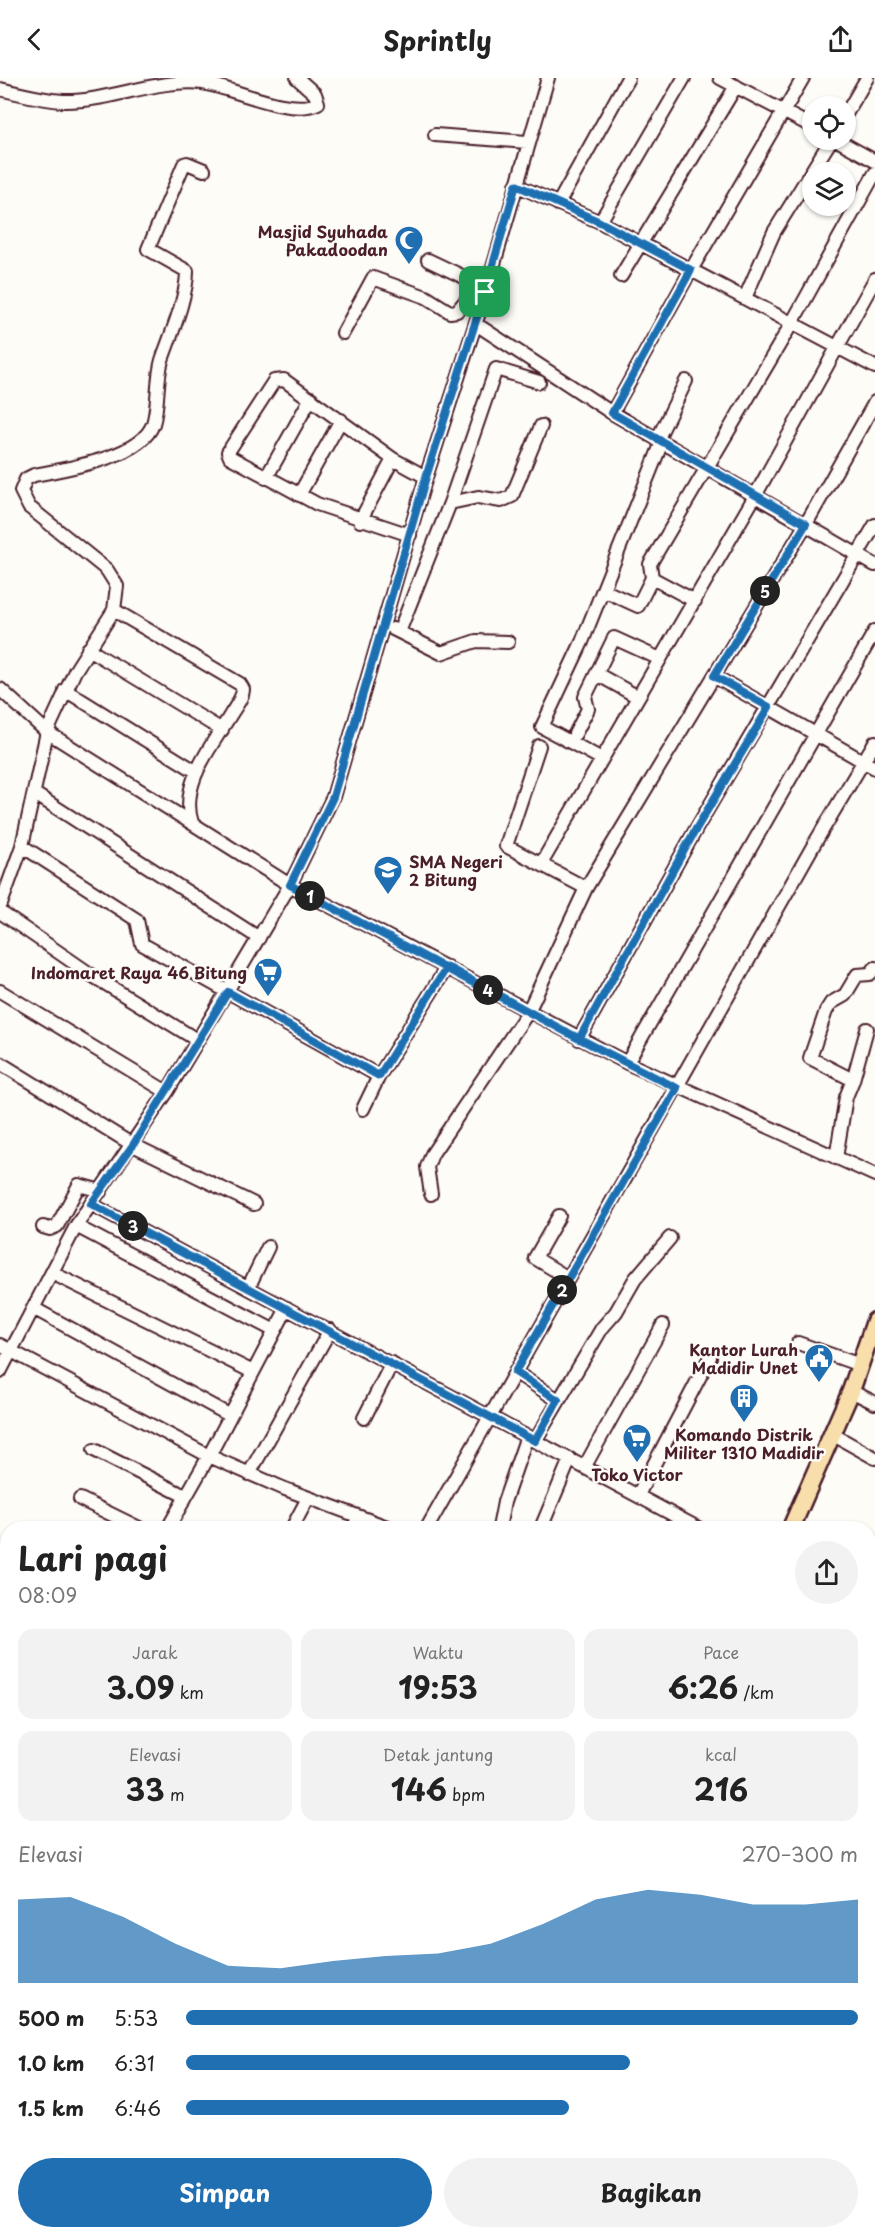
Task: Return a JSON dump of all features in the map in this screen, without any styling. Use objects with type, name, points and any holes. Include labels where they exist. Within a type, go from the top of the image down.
[{"type":"highway","points":[[794,1521],[867,1357],[874,1325]]},
{"type":"street","points":[[0,89],[63,101],[168,83],[202,82],[287,105],[308,108],[318,103],[315,94],[297,78]]},
{"type":"street","points":[[0,1372],[6,1347],[33,1308],[76,1227],[133,1145],[228,992],[290,885],[333,797],[426,477],[476,324],[527,142],[548,78]]},
{"type":"street","points":[[558,204],[627,78]]},
{"type":"street","points":[[600,222],[684,78]]},
{"type":"street","points":[[720,78],[802,121]]},
{"type":"street","points":[[612,413],[691,270],[803,78]]},
{"type":"street","points":[[856,97],[867,78]]},
{"type":"street","points":[[621,276],[736,86]]},
{"type":"street","points":[[435,135],[527,142]]},
{"type":"street","points":[[745,298],[774,232],[825,150]]},
{"type":"street","points":[[855,150],[875,161]]},
{"type":"street","points":[[0,907],[22,846],[47,732],[65,690],[88,649],[114,610],[117,586],[114,578],[29,507],[21,491],[26,479],[34,475],[112,456],[135,444],[149,432],[154,417],[158,375],[187,271],[148,249],[184,164],[187,163],[204,170]]},
{"type":"street","points":[[603,590],[638,606],[652,578],[650,564],[792,323],[875,173]]},
{"type":"street","points":[[516,185],[600,222],[875,367]]},
{"type":"street","points":[[428,260],[486,290]]},
{"type":"street","points":[[343,333],[373,278],[426,297],[450,312],[457,310],[472,293],[486,290]]},
{"type":"street","points":[[541,864],[600,758],[695,601],[755,496],[875,279]]},
{"type":"street","points":[[476,324],[612,413],[875,565]]},
{"type":"street","points":[[399,632],[450,503],[496,369],[539,382]]},
{"type":"street","points":[[410,535],[360,520],[299,495],[230,457],[230,447],[274,381],[284,380],[393,459],[426,477]]},
{"type":"street","points":[[600,758],[542,727],[582,642],[660,441],[686,381]]},
{"type":"street","points":[[266,478],[311,398]]},
{"type":"street","points":[[431,1194],[428,1167],[432,1154],[528,1012],[586,888],[806,524],[875,402]]},
{"type":"street","points":[[299,495],[341,420]]},
{"type":"street","points":[[450,503],[478,497],[501,501],[512,496],[541,426]]},
{"type":"street","points":[[360,520],[393,459]]},
{"type":"street","points":[[579,1039],[696,829],[875,525]]},
{"type":"street","points":[[652,578],[695,601]]},
{"type":"street","points":[[114,610],[240,684],[243,693],[197,772],[189,792],[189,814],[192,823]]},
{"type":"street","points":[[383,624],[441,653],[476,641],[508,642]]},
{"type":"street","points":[[627,1063],[875,631]]},
{"type":"street","points":[[575,734],[588,709],[585,697],[614,638],[660,659]]},
{"type":"street","points":[[88,649],[222,730]]},
{"type":"street","points":[[597,674],[638,697]]},
{"type":"street","points":[[714,676],[875,768]]},
{"type":"street","points":[[0,689],[47,732],[290,885],[579,1039],[677,1088],[875,1175]]},
{"type":"street","points":[[65,690],[197,772]]},
{"type":"street","points":[[431,1521],[875,742]]},
{"type":"street","points":[[539,746],[506,846],[586,888]]},
{"type":"street","points":[[35,794],[259,938]]},
{"type":"street","points":[[22,846],[137,920],[142,944],[379,1076]]},
{"type":"street","points":[[0,912],[93,976],[197,1040]]},
{"type":"street","points":[[363,1108],[379,1076],[447,967]]},
{"type":"street","points":[[853,1080],[810,1058],[820,1023],[831,1003],[845,995],[857,975],[870,974],[875,968]]},
{"type":"street","points":[[0,992],[167,1092]]},
{"type":"street","points":[[836,1158],[846,1097],[867,1029]]},
{"type":"street","points":[[0,1063],[133,1145],[254,1204]]},
{"type":"street","points":[[43,1227],[50,1229],[57,1226],[79,1185],[101,1191]]},
{"type":"street","points":[[91,1204],[685,1521]]},
{"type":"street","points":[[559,1216],[535,1258],[568,1278]]},
{"type":"street","points":[[76,1227],[275,1331]]},
{"type":"street","points":[[500,1521],[504,1502],[531,1438],[558,1400],[589,1347],[616,1312],[635,1279],[670,1238]]},
{"type":"street","points":[[248,1288],[268,1247]]},
{"type":"street","points":[[52,1273],[253,1372]]},
{"type":"street","points":[[33,1308],[229,1415]]},
{"type":"street","points":[[172,1521],[209,1456],[287,1308]]},
{"type":"street","points":[[585,1466],[663,1325]]},
{"type":"street","points":[[249,1474],[330,1330]]},
{"type":"street","points":[[798,1343],[867,1357]]},
{"type":"street","points":[[6,1347],[209,1456],[308,1498],[352,1521]]},
{"type":"street","points":[[638,1495],[710,1357]]},
{"type":"street","points":[[364,1418],[392,1363]]},
{"type":"street","points":[[515,1372],[558,1400]]},
{"type":"street","points":[[850,1391],[875,1403]]},
{"type":"street","points":[[832,1434],[875,1458]]},
{"type":"street","points":[[94,1450],[185,1496]]},
{"type":"street","points":[[543,1521],[570,1458]]},
{"type":"street","points":[[296,1521],[308,1498]]},
{"type":"street","points":[[80,1499],[125,1521]]},
{"type":"place","name":"Masjid Syuhada Pakadoodan","points":[[409,266]]},
{"type":"place","name":"SMA Negeri 2 Bitung","points":[[388,896]]},
{"type":"place","name":"Indomaret Raya 46 Bitung","points":[[268,998]]},
{"type":"place","name":"Kantor Lurah Madidir Unet","points":[[819,1384]]},
{"type":"place","name":"Komando Distrik Militer 1310 Madidir","points":[[744,1424]]},
{"type":"place","name":"Toko Victor","points":[[637,1464]]},
{"type":"route","points":[[485,292],[426,477],[333,797],[290,885],[447,967],[528,1012],[579,1039],[677,1088],[515,1372],[558,1400],[535,1441],[91,1204],[133,1145],[228,992],[379,1076],[447,967],[579,1039],[696,829],[769,707],[714,676],[806,524],[612,413],[691,270],[600,222],[516,185],[485,292]]}]
